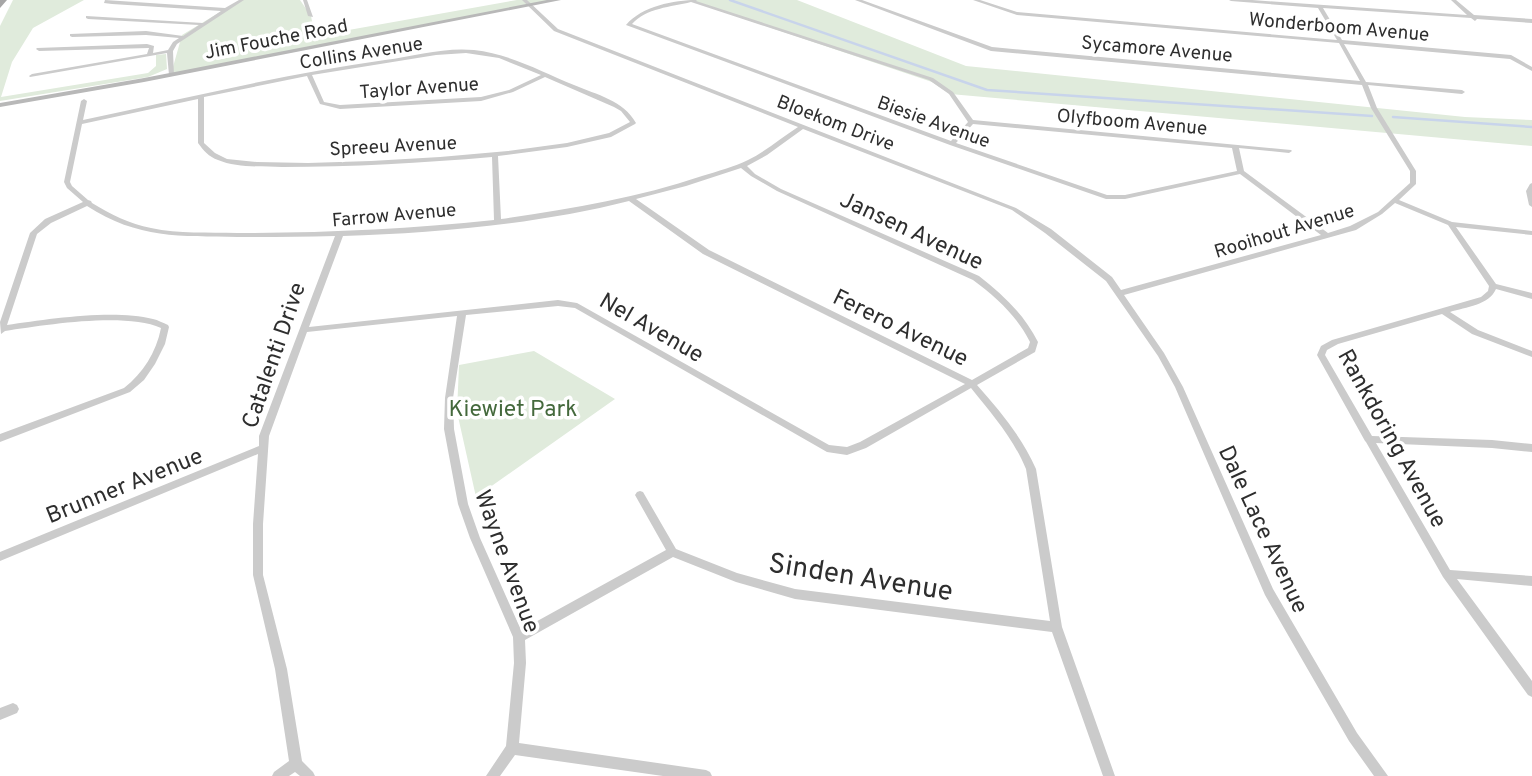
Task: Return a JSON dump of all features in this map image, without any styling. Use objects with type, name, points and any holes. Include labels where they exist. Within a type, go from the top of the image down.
[{"type":"main road","points":[[0,6],[3,0]]},
{"type":"street","points":[[107,0],[106,2],[112,3],[226,10]]},
{"type":"street","points":[[32,76],[170,51],[181,37],[242,0]]},
{"type":"street","points":[[305,0],[311,16]]},
{"type":"street","name":"Jim Fouche Road","points":[[0,105],[172,75],[526,3],[558,0]]},
{"type":"street","points":[[693,0],[931,79],[951,93],[971,122],[952,144]]},
{"type":"street","name":"Biesie Avenue","points":[[693,0],[656,10],[631,20],[629,25],[952,144],[1113,198],[1241,172]]},
{"type":"street","name":"Sycamore Avenue","points":[[857,0],[986,48],[1462,92]]},
{"type":"street","name":"Wonderboom Avenue","points":[[975,0],[1017,13],[1511,57],[1532,69]]},
{"type":"street","points":[[1231,0],[1532,21]]},
{"type":"street","points":[[1453,0],[1475,19]]},
{"type":"street","name":"Bloekom Drive","points":[[526,3],[556,30],[1021,212],[1092,265],[1120,293]]},
{"type":"street","name":"Rooihout Avenue","points":[[1120,293],[1328,236],[1369,220],[1396,201],[1413,184],[1415,176],[1374,108],[1365,84],[1320,7]]},
{"type":"street","points":[[88,17],[203,24]]},
{"type":"street","points":[[72,35],[146,33],[181,37]]},
{"type":"street","points":[[39,49],[147,46],[152,47],[149,55]]},
{"type":"street","points":[[170,51],[172,75]]},
{"type":"street","name":"Collins Avenue","points":[[79,123],[362,64],[466,52],[490,55],[544,75],[614,105],[630,117],[633,123]]},
{"type":"street","points":[[1511,57],[1532,59]]},
{"type":"street","name":"Taylor Avenue","points":[[309,75],[322,103],[334,107],[470,101],[501,94],[544,75]]},
{"type":"street","name":"Spreeu Avenue","points":[[201,97],[201,143],[216,157],[230,162],[376,165],[495,155],[614,135],[628,130],[633,123]]},
{"type":"street","name":"Farrow Avenue","points":[[84,101],[67,182],[73,191],[89,202],[129,223],[153,231],[339,236],[498,220],[630,198],[742,165],[803,126]]},
{"type":"street","name":"Olyfboom Avenue","points":[[971,122],[1289,151]]},
{"type":"street","points":[[1235,146],[1241,172],[1328,236]]},
{"type":"street","points":[[495,155],[498,220]]},
{"type":"street","name":"Jansen Avenue","points":[[742,165],[752,175],[786,193],[961,269],[1000,297],[1026,328],[1034,345],[1028,352],[863,445],[840,451]]},
{"type":"street","points":[[1532,185],[1529,191],[1532,205]]},
{"type":"street","name":"Ferero Avenue","points":[[630,198],[706,252],[971,383],[1026,454],[1031,469],[1056,626],[1109,776]]},
{"type":"street","points":[[1396,201],[1451,224],[1532,233]]},
{"type":"street","points":[[0,438],[127,390],[150,365],[164,336],[165,327],[162,323],[146,321],[73,319],[1,331],[34,233],[48,221],[89,202]]},
{"type":"street","points":[[1451,224],[1493,286],[1532,296]]},
{"type":"street","name":"Catalenti Drive","points":[[296,764],[281,668],[258,575],[263,448],[269,422],[339,236]]},
{"type":"street","name":"Rankdoring Avenue","points":[[1493,286],[1492,292],[1483,299],[1335,342],[1322,351],[1324,364],[1447,575],[1532,691]]},
{"type":"street","name":"Dale Lace Avenue","points":[[1120,293],[1179,387],[1269,593],[1353,737],[1381,776]]},
{"type":"street","name":"Nel Avenue","points":[[303,330],[549,304],[577,306],[827,448],[840,451]]},
{"type":"street","points":[[1442,310],[1475,332],[1532,354]]},
{"type":"street","name":"Wayne Avenue","points":[[462,313],[449,398],[449,429],[463,504],[482,557],[519,638],[520,663],[512,748]]},
{"type":"street","points":[[1368,439],[1492,444],[1532,449]]},
{"type":"street","name":"Brunner Avenue","points":[[0,557],[263,448]]},
{"type":"street","points":[[519,638],[672,552],[640,495]]},
{"type":"street","name":"Sinden Avenue","points":[[672,552],[736,577],[795,594],[1056,626]]},
{"type":"street","points":[[1447,575],[1532,581]]},
{"type":"street","points":[[0,714],[13,709]]},
{"type":"street","points":[[492,776],[512,748],[706,776]]},
{"type":"street","points":[[278,776],[296,764],[309,776]]},
{"type":"green space","points":[[13,0],[84,0],[33,28],[12,62],[1,97],[148,73],[156,66],[156,55],[166,54],[167,69],[148,77],[0,101],[0,26]]},
{"type":"green space","points":[[240,0],[300,0],[311,16],[315,36],[517,0],[556,0],[171,74],[182,35]]},
{"type":"green space","points":[[688,0],[797,0],[966,66],[1465,117],[1532,120],[1532,146],[950,94],[932,82]]},
{"type":"green space","name":"Kiewiet Park","points":[[534,351],[615,399],[476,497],[457,412],[459,365]]},
{"type":"waterway","points":[[730,0],[987,90],[1372,116]]},
{"type":"waterway","points":[[1393,117],[1532,127]]}]
